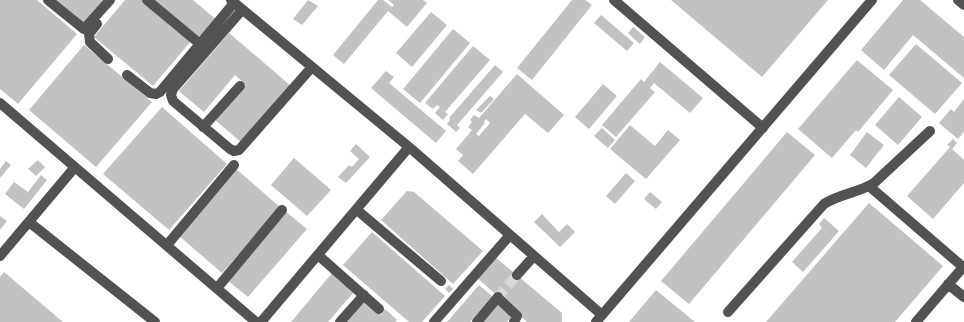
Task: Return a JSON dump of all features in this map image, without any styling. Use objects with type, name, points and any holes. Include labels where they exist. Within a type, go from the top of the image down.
[{"type":"street","points":[[48,0],[84,29],[110,0]]},
{"type":"street","points":[[108,59],[90,42],[89,34],[118,0]]},
{"type":"street","points":[[147,0],[200,44]]},
{"type":"street","points":[[614,0],[763,128]]},
{"type":"street","points":[[127,75],[150,93],[156,94],[160,92],[200,44],[232,1],[409,147],[534,256],[599,319],[872,0]]},
{"type":"street","points":[[958,0],[964,5]]},
{"type":"street","points":[[242,10],[172,92],[173,101],[230,149],[234,151],[239,150],[312,67]]},
{"type":"street","points":[[203,127],[240,86]]},
{"type":"street","points":[[0,103],[256,322]]},
{"type":"street","points":[[728,312],[824,204],[869,186],[930,131]]},
{"type":"street","points":[[261,322],[409,147]]},
{"type":"street","points":[[167,245],[234,166]]},
{"type":"street","points":[[0,256],[75,167]]},
{"type":"street","points":[[869,186],[963,267],[916,322]]},
{"type":"street","points":[[218,288],[282,210]]},
{"type":"street","points":[[357,210],[441,281]]},
{"type":"street","points":[[29,222],[155,322]]},
{"type":"street","points":[[434,322],[510,235]]},
{"type":"street","points":[[318,255],[379,309]]},
{"type":"street","points":[[517,275],[534,256]]},
{"type":"street","points":[[948,284],[964,297]]},
{"type":"street","points":[[340,322],[364,295]]},
{"type":"street","points":[[477,322],[498,298],[517,316],[514,322]]},
{"type":"building","points":[[0,0],[37,0],[77,34],[18,104],[0,89]]},
{"type":"building","points":[[55,0],[107,0],[85,26]]},
{"type":"building","points":[[125,0],[143,0],[192,40],[153,86],[94,37]]},
{"type":"building","points":[[153,0],[193,0],[218,21],[201,40]]},
{"type":"building","points":[[308,0],[318,6],[302,25],[293,19]]},
{"type":"building","points":[[378,0],[383,0],[392,7],[394,5],[388,0],[423,0],[427,3],[407,27],[388,11],[344,64],[333,55]]},
{"type":"building","points":[[572,0],[585,0],[592,5],[532,80],[517,68]]},
{"type":"building","points":[[671,0],[828,0],[762,77]]},
{"type":"building","points":[[903,0],[920,0],[964,37],[964,78],[913,35],[884,70],[861,50]]},
{"type":"building","points":[[431,12],[447,25],[412,67],[396,53]]},
{"type":"building","points":[[601,15],[634,43],[627,51],[594,23]]},
{"type":"building","points":[[633,27],[645,37],[640,44],[628,33]]},
{"type":"building","points":[[453,29],[470,43],[420,103],[403,89]]},
{"type":"building","points":[[229,33],[291,86],[242,143],[215,120],[246,85],[235,75],[204,112],[179,91]]},
{"type":"building","points":[[916,44],[962,83],[935,114],[889,75]]},
{"type":"building","points":[[84,45],[152,102],[96,167],[29,110]]},
{"type":"building","points":[[473,46],[490,60],[445,112],[448,114],[443,120],[435,113],[440,107],[437,105],[433,109],[425,103]]},
{"type":"building","points":[[857,60],[893,90],[858,132],[856,130],[832,158],[798,129]]},
{"type":"building","points":[[660,62],[703,98],[690,113],[654,83],[650,88],[655,92],[616,137],[602,125],[641,79],[644,82]]},
{"type":"building","points":[[495,65],[503,72],[457,125],[460,128],[456,132],[447,124],[450,120],[449,118]]},
{"type":"building","points":[[386,71],[394,77],[389,83],[446,131],[436,143],[371,88]]},
{"type":"building","points":[[517,74],[564,115],[548,133],[525,114],[473,174],[458,161],[463,155],[456,149],[472,130],[468,127],[472,122],[470,120],[474,115],[479,118]],"holes":[[[486,119],[490,123],[479,136],[476,134],[485,123],[484,122]]]},
{"type":"building","points":[[603,84],[617,96],[589,129],[575,117]]},
{"type":"building","points":[[490,96],[494,99],[481,113],[476,110]]},
{"type":"building","points":[[899,97],[922,117],[898,145],[875,125]]},
{"type":"building","points":[[964,99],[964,132],[958,139],[939,123],[951,109],[954,112]]},
{"type":"building","points":[[162,107],[227,164],[169,230],[103,174]]},
{"type":"building","points":[[630,125],[655,146],[668,130],[680,140],[646,179],[610,149]]},
{"type":"building","points":[[602,128],[615,140],[608,148],[594,136]]},
{"type":"building","points":[[787,132],[815,155],[689,304],[661,281]]},
{"type":"building","points":[[867,132],[884,145],[866,168],[850,155]]},
{"type":"building","points":[[953,139],[957,143],[952,149],[964,160],[964,183],[933,219],[907,196],[950,147],[947,145]]},
{"type":"building","points":[[356,144],[370,157],[346,183],[338,177],[349,165],[352,167],[359,159],[350,151]]},
{"type":"building","points":[[294,158],[331,190],[307,216],[271,185]]},
{"type":"building","points":[[38,160],[45,167],[36,176],[28,169]]},
{"type":"building","points":[[6,161],[11,165],[0,178],[0,169]]},
{"type":"building","points":[[236,169],[280,207],[222,273],[178,235]]},
{"type":"building","points":[[626,173],[635,181],[615,204],[606,196]]},
{"type":"building","points":[[41,175],[47,180],[24,209],[5,194],[14,182],[28,192]]},
{"type":"building","points":[[407,191],[414,192],[483,251],[453,284],[381,220]]},
{"type":"building","points":[[650,192],[662,202],[656,209],[644,199]]},
{"type":"building","points":[[869,203],[943,266],[895,322],[766,322]]},
{"type":"building","points":[[285,211],[307,229],[248,297],[227,280]]},
{"type":"building","points":[[542,214],[559,232],[567,224],[575,232],[560,247],[534,222]]},
{"type":"building","points":[[0,216],[7,221],[0,230]]},
{"type":"building","points":[[824,218],[839,231],[803,272],[792,262],[822,228],[819,224]]},
{"type":"building","points":[[372,232],[445,296],[422,322],[409,322],[343,265]]},
{"type":"building","points":[[494,256],[562,313],[562,322],[527,322],[476,277]]},
{"type":"building","points":[[4,272],[63,322],[0,322],[0,277]]},
{"type":"building","points":[[332,273],[354,292],[328,322],[291,322]]},
{"type":"building","points":[[449,285],[453,289],[449,293],[445,289]]},
{"type":"building","points":[[479,285],[492,296],[470,322],[447,322]]},
{"type":"building","points":[[656,290],[695,322],[629,322]]},
{"type":"building","points":[[364,300],[381,315],[385,309],[397,320],[395,322],[345,322]]},
{"type":"building","points":[[499,303],[513,315],[507,322],[482,322]]},
{"type":"tunnel","points":[[498,297],[517,275]]}]
